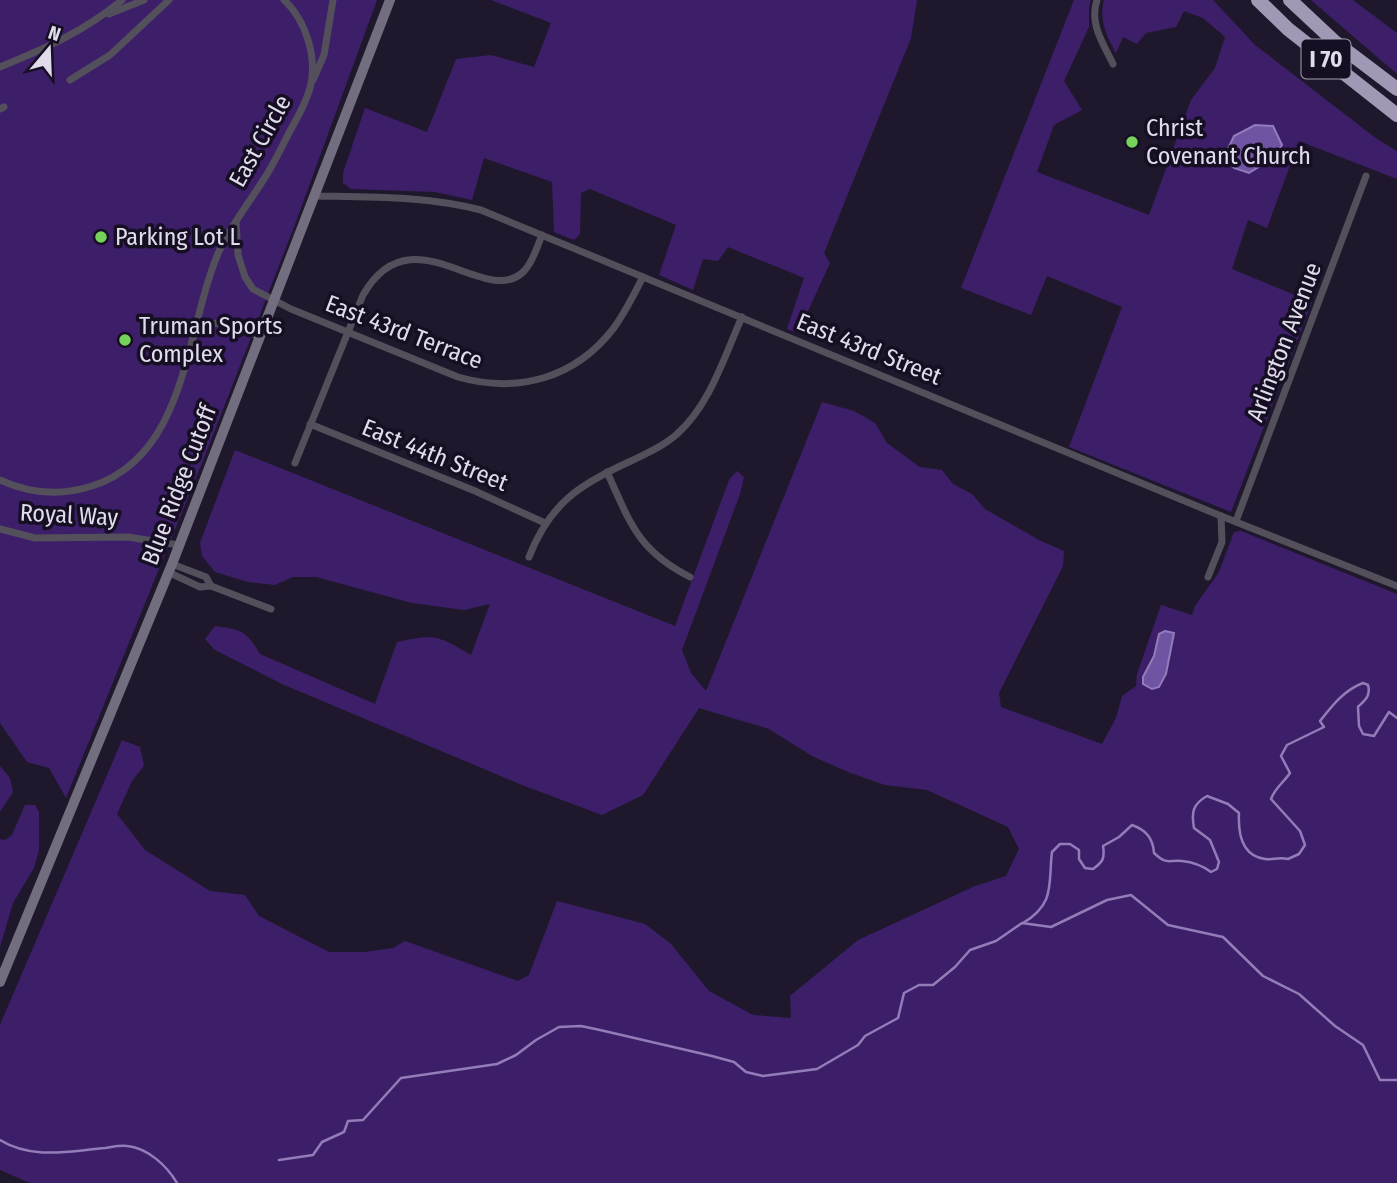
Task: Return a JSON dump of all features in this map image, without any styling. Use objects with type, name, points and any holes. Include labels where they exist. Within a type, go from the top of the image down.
[{"type":"highway","name":"I 70","points":[[1258,0],[1288,29],[1397,115]]},
{"type":"highway","name":"I 70","points":[[1290,0],[1335,42],[1397,89]]},
{"type":"main road","name":"Blue Ridge Cutoff","points":[[0,982],[170,568],[390,0]]},
{"type":"street","points":[[102,17],[122,0]]},
{"type":"street","points":[[0,67],[52,46],[102,17],[144,0]]},
{"type":"street","points":[[70,80],[110,55],[169,0]]},
{"type":"street","name":"East Circle","points":[[0,480],[32,492],[74,492],[109,481],[139,459],[162,426],[180,388],[204,291],[221,247],[265,178],[298,117],[311,86],[312,52],[294,9],[284,0]]},
{"type":"street","points":[[311,86],[324,55],[333,0]]},
{"type":"street","points":[[1097,0],[1094,23],[1114,64]]},
{"type":"street","name":"Arlington Avenue","points":[[1236,522],[1366,176]]},
{"type":"street","name":"East 43rd Street","points":[[315,196],[449,202],[481,210],[1397,586]]},
{"type":"street","name":"East Circle","points":[[236,223],[238,255],[245,277],[253,289],[274,301]]},
{"type":"street","points":[[295,463],[347,332],[368,287],[387,269],[414,260],[431,260],[490,281],[502,282],[517,276],[526,268],[542,235]]},
{"type":"street","name":"East 43rd Terrace","points":[[274,301],[458,377],[476,382],[505,384],[530,382],[566,370],[595,350],[615,326],[643,277]]},
{"type":"street","points":[[529,557],[545,523],[573,492],[607,472],[662,446],[689,423],[705,400],[742,317]]},
{"type":"street","points":[[195,330],[211,322],[223,322],[259,337]]},
{"type":"street","name":"East 44th Street","points":[[310,425],[475,491],[545,523]]},
{"type":"street","points":[[607,472],[628,520],[640,539],[661,559],[690,577]]},
{"type":"street","points":[[1208,577],[1222,542],[1221,516]]},
{"type":"street","name":"Royal Way","points":[[0,529],[35,538],[128,537],[179,545]]},
{"type":"street","points":[[170,568],[206,577],[211,586],[271,609]]},
{"type":"shaded area","name":"Truman Sports Complex","points":[[0,0],[377,0],[294,227],[206,453],[66,798],[49,768],[27,762],[0,723]]},
{"type":"shaded area","points":[[491,0],[917,0],[911,38],[824,253],[830,263],[798,333],[787,329],[804,278],[728,247],[718,261],[703,259],[693,290],[659,275],[676,225],[590,189],[581,193],[580,234],[574,240],[554,232],[552,182],[484,158],[472,200],[435,192],[351,189],[343,183],[343,173],[365,108],[427,132],[456,59],[491,55],[534,67],[551,23]]},
{"type":"shaded area","points":[[1074,0],[1091,0],[1089,27],[1064,81],[1082,110],[1054,125],[1037,172],[1149,215],[1191,100],[1215,68],[1225,37],[1203,18],[1184,11],[1176,27],[1146,33],[1137,44],[1123,37],[1116,53],[1104,27],[1104,0],[1213,0],[1255,45],[1377,139],[1397,151],[1397,179],[1299,141],[1267,228],[1248,220],[1232,269],[1312,302],[1231,512],[1069,447],[1122,307],[1047,276],[1031,315],[961,288]],"holes":[[[1255,125],[1273,126],[1282,145],[1273,158],[1249,173],[1234,136]]]},
{"type":"shaded area","points":[[1311,0],[1353,0],[1397,33],[1397,74]]},
{"type":"shaded area","points":[[1255,125],[1273,126],[1282,145],[1273,158],[1249,173],[1234,168],[1227,160],[1227,151],[1234,136]]},
{"type":"shaded area","points":[[822,402],[854,411],[875,423],[887,443],[920,467],[942,470],[953,484],[972,494],[985,509],[1064,551],[1063,566],[999,693],[1001,707],[1102,744],[1116,718],[1122,696],[1136,686],[1137,674],[1161,605],[1192,615],[1195,606],[1219,572],[1234,532],[1241,531],[1397,594],[1397,1183],[30,1183],[0,1170],[0,1025],[122,740],[140,747],[144,766],[132,781],[117,814],[145,850],[210,891],[245,895],[259,916],[329,952],[365,952],[393,948],[405,941],[518,981],[529,975],[557,901],[645,924],[671,944],[709,991],[753,1015],[791,1018],[790,996],[858,940],[975,886],[1006,876],[1019,849],[1008,827],[927,790],[885,785],[848,772],[812,756],[769,729],[699,708],[643,795],[602,815],[522,785],[282,684],[215,650],[205,639],[215,626],[237,630],[251,640],[260,654],[375,704],[397,642],[436,638],[471,655],[490,604],[464,610],[412,603],[316,577],[293,577],[275,585],[248,582],[215,572],[202,556],[200,543],[235,450],[675,626],[729,480],[737,471],[744,477],[740,494],[682,650],[691,673],[706,691]]},
{"type":"shaded area","points":[[1165,631],[1174,633],[1166,674],[1159,687],[1152,689],[1143,684],[1143,677],[1154,656],[1159,634]]},
{"type":"shaded area","points":[[0,766],[10,778],[13,792],[0,812]]},
{"type":"shaded area","points":[[25,805],[35,805],[39,812],[39,850],[34,868],[13,903],[0,947],[0,839],[5,840],[12,835]]},
{"type":"waterway","points":[[1023,923],[1034,916],[1046,900],[1052,852],[1060,844],[1070,844],[1079,850],[1079,859],[1085,868],[1093,869],[1103,859],[1103,846],[1132,825],[1148,835],[1154,853],[1162,859],[1190,862],[1211,872],[1217,869],[1219,862],[1210,840],[1194,828],[1193,822],[1196,805],[1207,796],[1228,804],[1239,813],[1240,836],[1246,848],[1257,857],[1288,859],[1299,854],[1305,845],[1300,831],[1271,799],[1290,773],[1281,756],[1287,745],[1324,727],[1320,721],[1334,704],[1344,694],[1363,683],[1368,685],[1369,689],[1367,698],[1358,707],[1359,726],[1363,734],[1374,736],[1389,712],[1397,718]]},
{"type":"waterway","points":[[279,1160],[313,1155],[322,1142],[344,1132],[348,1121],[363,1120],[401,1078],[497,1064],[559,1027],[581,1026],[712,1056],[734,1062],[746,1072],[763,1076],[817,1069],[858,1045],[865,1036],[898,1018],[904,993],[919,985],[933,985],[970,950],[996,941],[1022,923],[1051,927],[1107,900],[1131,895],[1168,925],[1223,937],[1263,976],[1299,994],[1335,1026],[1363,1045],[1380,1080],[1397,1080]]},
{"type":"waterway","points":[[0,1140],[25,1150],[51,1153],[135,1147],[156,1159],[177,1183]]},
{"type":"place","name":"Christ Covenant Church","points":[[1132,142]]},
{"type":"place","name":"Parking Lot L","points":[[101,237]]},
{"type":"place","name":"Truman Sports Complex","points":[[125,340]]}]
